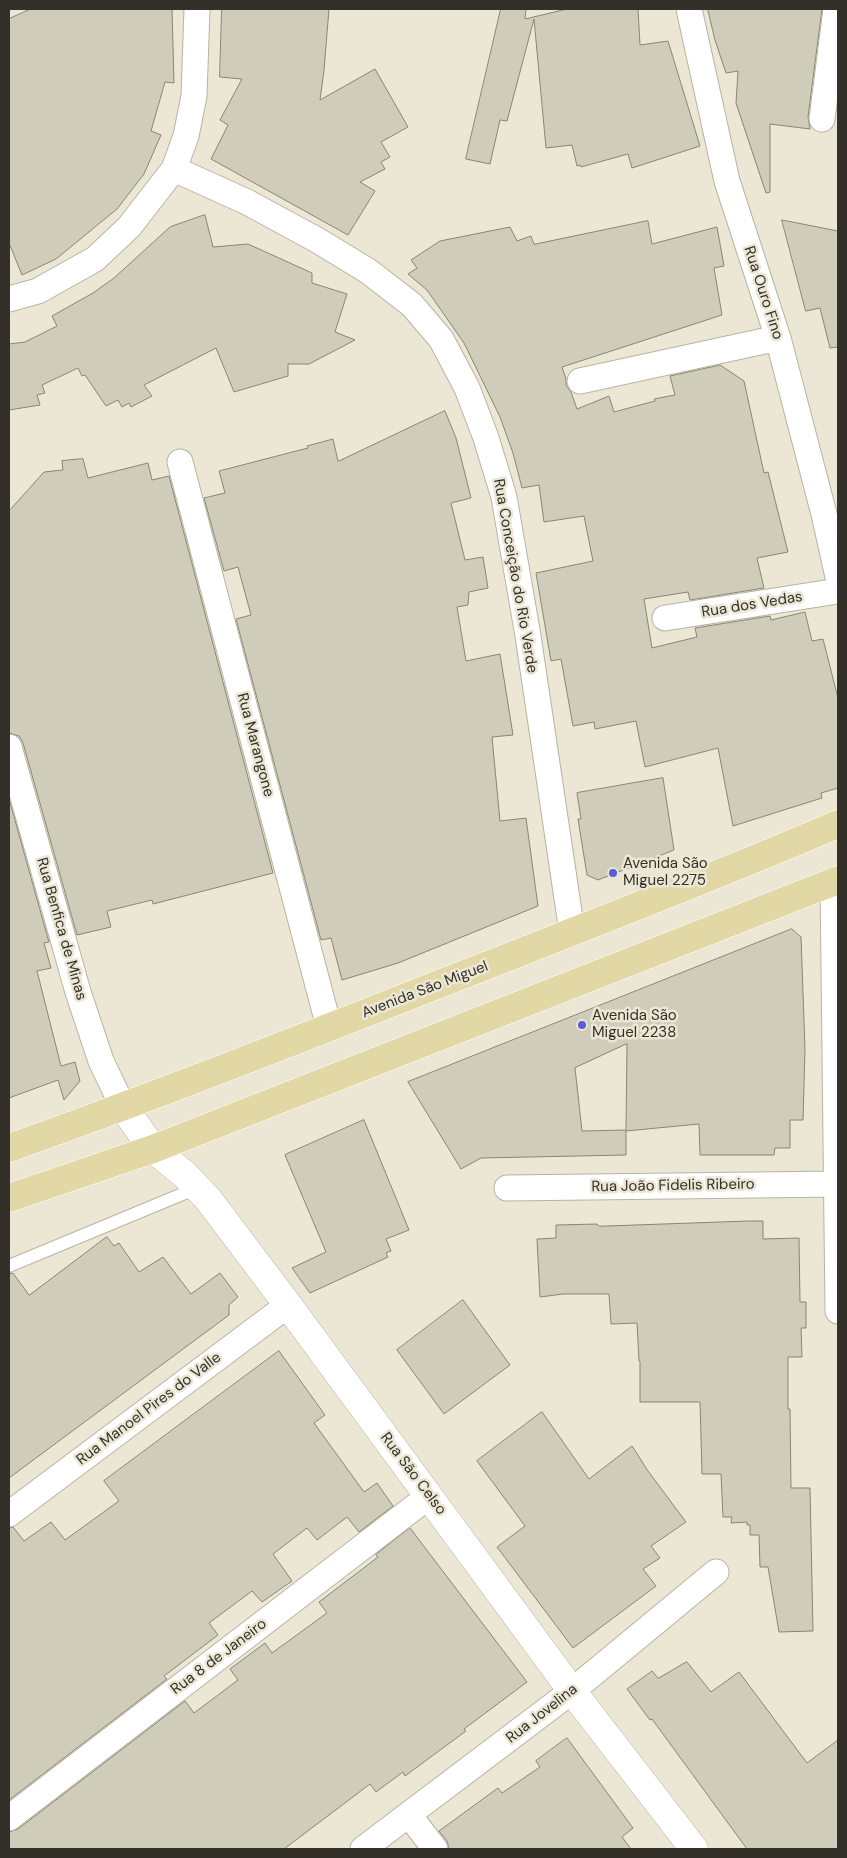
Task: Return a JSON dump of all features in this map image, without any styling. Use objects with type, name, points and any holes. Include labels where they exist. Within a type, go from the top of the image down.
[{"type":"main road","name":"Avenida São Miguel","points":[[9,1148],[123,1107],[737,868],[838,824]]},
{"type":"main road","points":[[9,1198],[153,1149],[836,881]]},
{"type":"street","points":[[9,299],[38,291],[95,259],[129,227],[174,169],[186,136],[194,96],[197,9]]},
{"type":"street","name":"Rua Ouro Fino","points":[[689,9],[727,181],[778,338],[824,514],[838,577]]},
{"type":"street","points":[[822,119],[836,9]]},
{"type":"street","name":"Rua Conceição do Rio Verde","points":[[174,169],[247,202],[317,240],[368,271],[412,305],[441,339],[467,388],[486,438],[504,497],[528,636],[572,932]]},
{"type":"street","points":[[580,381],[778,338]]},
{"type":"street","name":"Rua Marangone","points":[[180,462],[329,1027]]},
{"type":"street","name":"Rua dos Vedas","points":[[665,618],[838,591]]},
{"type":"street","name":"Rua Benfica de Minas","points":[[9,747],[78,992],[101,1061],[123,1107]]},
{"type":"street","points":[[836,881],[838,1311]]},
{"type":"street","name":"Rua São Celso","points":[[123,1107],[153,1149],[184,1174],[208,1199],[572,1691],[694,1849]]},
{"type":"street","name":"Rua João Fidelis Ribeiro","points":[[507,1188],[837,1184]]},
{"type":"street","name":"Rua Manoel Pires do Valle","points":[[9,1514],[288,1305]]},
{"type":"street","name":"Rua 8 de Janeiro","points":[[9,1818],[429,1496]]},
{"type":"street","name":"Rua Jovelina","points":[[363,1849],[572,1691],[716,1572]]},
{"type":"street","points":[[409,1815],[435,1849]]},
{"type":"lane","points":[[9,1266],[197,1188]]},
{"type":"building","points":[[31,9],[172,9],[174,83],[165,82],[151,131],[161,135],[144,174],[117,209],[56,259],[22,275],[9,243],[9,19]]},
{"type":"building","points":[[222,9],[329,9],[320,100],[375,69],[408,127],[381,142],[390,157],[381,162],[385,169],[360,182],[375,191],[348,235],[211,159],[228,125],[220,120],[242,79],[220,77]]},
{"type":"building","points":[[501,9],[526,9],[525,19],[567,9],[638,9],[640,45],[668,41],[700,146],[632,168],[628,154],[581,167],[580,165],[577,166],[572,145],[546,148],[534,19],[507,121],[500,120],[490,164],[466,159]]},
{"type":"building","points":[[708,9],[822,9],[808,117],[810,129],[770,124],[770,192],[766,193],[736,103],[738,71],[726,73],[715,40]]},
{"type":"building","points":[[205,215],[213,247],[248,244],[312,273],[312,283],[347,294],[335,332],[355,340],[309,364],[288,364],[288,376],[234,392],[216,348],[144,385],[152,396],[131,407],[129,403],[122,407],[118,400],[106,406],[85,375],[82,376],[78,368],[42,385],[45,393],[37,395],[40,405],[9,410],[9,344],[25,342],[57,326],[52,316],[93,293],[114,278],[170,227]]},
{"type":"building","points":[[782,220],[838,231],[838,347],[830,348],[820,308],[806,311]]},
{"type":"building","points":[[648,221],[652,244],[717,227],[724,266],[714,268],[722,315],[562,367],[566,385],[571,392],[577,409],[609,396],[614,412],[655,401],[654,399],[675,395],[670,376],[720,365],[744,381],[764,473],[768,472],[788,552],[757,558],[764,588],[690,600],[688,592],[644,599],[652,648],[697,637],[695,628],[770,616],[771,620],[805,612],[812,641],[823,639],[838,698],[838,788],[821,793],[822,798],[733,826],[718,748],[645,767],[636,721],[595,729],[594,722],[573,726],[561,659],[551,661],[536,573],[593,561],[584,516],[544,522],[539,485],[522,488],[513,453],[500,417],[464,343],[427,290],[408,274],[417,268],[411,260],[440,241],[510,227],[517,241],[531,236],[534,244]]},
{"type":"building","points":[[445,411],[456,438],[471,498],[451,503],[465,560],[483,557],[488,588],[469,592],[468,605],[457,607],[466,661],[500,654],[513,735],[492,737],[500,821],[526,818],[538,906],[398,963],[342,980],[331,938],[321,940],[236,619],[251,615],[238,567],[224,571],[204,498],[225,493],[219,471],[308,448],[307,446],[333,439],[338,461]]},
{"type":"building","points":[[83,459],[88,478],[148,463],[152,480],[169,476],[273,873],[153,904],[152,900],[107,911],[111,927],[77,935],[23,743],[19,736],[9,733],[9,511],[44,472],[63,470],[62,461]]},
{"type":"building","points":[[663,778],[674,850],[598,880],[587,875],[578,819],[581,819],[577,793]]},
{"type":"building","points":[[9,799],[49,942],[44,943],[51,968],[37,971],[61,1066],[75,1062],[80,1081],[64,1100],[58,1080],[9,1098]]},
{"type":"building","points":[[792,929],[801,937],[805,1049],[803,1120],[790,1120],[790,1148],[775,1148],[774,1155],[700,1155],[699,1124],[626,1131],[626,1155],[481,1158],[461,1169],[408,1082]],"holes":[[[627,1044],[626,1130],[582,1131],[575,1068]]]},
{"type":"building","points":[[364,1120],[409,1230],[386,1239],[391,1251],[386,1253],[388,1257],[310,1293],[292,1268],[326,1252],[285,1155]]},
{"type":"building","points":[[763,1221],[763,1239],[799,1238],[800,1302],[806,1302],[806,1328],[801,1328],[802,1357],[788,1357],[788,1409],[790,1409],[791,1488],[810,1488],[813,1631],[779,1632],[768,1567],[760,1567],[759,1535],[750,1535],[750,1525],[747,1525],[747,1522],[731,1523],[732,1517],[723,1517],[721,1474],[702,1474],[700,1402],[640,1402],[640,1361],[637,1323],[611,1324],[609,1294],[563,1294],[540,1297],[537,1239],[556,1238],[556,1225],[597,1224],[599,1226]]},
{"type":"building","points":[[107,1237],[114,1246],[119,1243],[139,1272],[163,1257],[191,1294],[220,1273],[238,1297],[229,1305],[229,1315],[9,1478],[9,1274],[13,1273],[29,1295]]},
{"type":"building","points":[[463,1300],[510,1365],[444,1414],[397,1350]]},
{"type":"building","points":[[279,1351],[325,1415],[314,1423],[364,1492],[377,1483],[393,1506],[359,1532],[347,1517],[317,1540],[307,1528],[273,1554],[292,1581],[262,1602],[252,1591],[209,1623],[218,1635],[164,1676],[167,1679],[9,1800],[9,1528],[13,1527],[24,1541],[51,1522],[65,1540],[119,1501],[104,1481]]},
{"type":"building","points":[[542,1412],[589,1479],[632,1446],[686,1522],[651,1546],[660,1558],[643,1569],[656,1586],[573,1648],[497,1547],[525,1526],[477,1461]]},
{"type":"building","points":[[410,1528],[527,1682],[464,1729],[466,1731],[405,1776],[403,1772],[376,1792],[370,1784],[284,1849],[9,1849],[9,1832],[18,1829],[185,1701],[194,1713],[238,1680],[230,1669],[265,1643],[272,1653],[327,1613],[319,1602],[378,1557],[376,1555]]},
{"type":"building","points":[[687,1662],[711,1692],[739,1672],[807,1763],[838,1740],[838,1849],[747,1849],[652,1719],[650,1720],[627,1689],[652,1671],[658,1678]]},
{"type":"building","points":[[567,1738],[633,1828],[622,1837],[631,1849],[449,1849],[447,1841],[439,1831],[498,1788],[502,1793],[540,1767],[536,1761]]},
{"type":"place","name":"Avenida São Miguel 2275","points":[[613,873]]},
{"type":"place","name":"Avenida São Miguel 2238","points":[[582,1025]]}]
